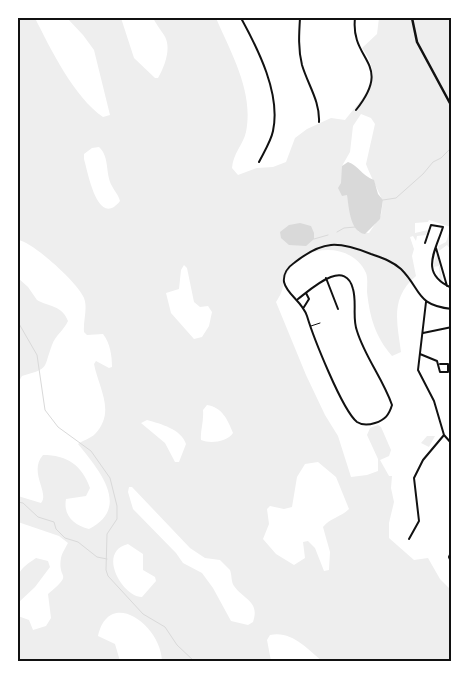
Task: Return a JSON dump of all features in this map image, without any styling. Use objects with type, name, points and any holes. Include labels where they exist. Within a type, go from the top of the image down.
[{"type":"street","points":[[241,18],[260,53],[274,108],[273,133],[259,162]]},
{"type":"street","points":[[300,18],[299,54],[316,99],[319,122]]},
{"type":"street","points":[[355,18],[355,35],[372,75],[368,95],[356,110]]},
{"type":"street","points":[[412,18],[417,42],[452,107]]},
{"type":"street","points":[[425,243],[431,225],[443,227],[432,260],[433,274],[437,280],[452,288]]},
{"type":"street","points":[[298,299],[314,284],[326,278],[341,276],[351,283],[357,332],[392,405],[388,416],[381,421],[367,425],[358,422],[353,417],[328,370],[310,327],[304,307],[288,291],[284,282],[288,268],[301,258],[334,244],[352,246],[390,261],[403,272],[426,302],[436,307],[452,309]]},
{"type":"street","points":[[436,248],[447,286]]},
{"type":"street","points":[[326,278],[338,309]]},
{"type":"street","points":[[304,307],[309,299],[306,293]]},
{"type":"street","points":[[426,302],[423,313],[424,333],[418,366],[419,376],[434,401],[444,435],[452,444]]},
{"type":"street","points":[[424,333],[452,327]]},
{"type":"street","points":[[420,354],[432,357],[440,364],[448,364],[448,372],[440,372],[440,364]]},
{"type":"street","points":[[409,539],[419,517],[414,478],[424,460],[444,435]]},
{"type":"street","points":[[452,550],[450,557],[452,564]]},
{"type":"lane","points":[[310,327],[320,323]]},
{"type":"shaded area","points":[[18,18],[35,18],[64,72],[82,98],[103,117],[110,115],[94,50],[67,18],[121,18],[134,58],[155,78],[158,78],[165,62],[167,45],[164,35],[153,18],[216,18],[240,73],[247,102],[246,132],[234,158],[232,168],[238,175],[257,168],[273,167],[286,162],[295,138],[307,129],[331,118],[345,120],[365,95],[372,78],[369,59],[362,48],[377,34],[379,18],[451,18],[451,227],[429,220],[428,222],[415,223],[415,233],[428,230],[426,235],[417,236],[416,241],[413,236],[410,237],[414,249],[412,256],[416,276],[402,293],[397,311],[401,352],[392,356],[377,334],[370,310],[366,273],[360,263],[351,256],[329,250],[317,251],[306,255],[289,270],[276,302],[306,375],[325,415],[338,436],[351,477],[367,475],[378,471],[378,459],[367,435],[370,428],[378,425],[381,427],[391,450],[389,456],[380,460],[389,476],[392,476],[391,488],[394,502],[389,523],[389,538],[414,560],[428,558],[440,579],[451,590],[451,661],[322,661],[299,642],[285,635],[278,634],[270,635],[267,640],[271,661],[162,661],[153,635],[144,624],[134,617],[123,613],[112,614],[104,622],[98,636],[115,644],[120,661],[18,661],[18,616],[29,620],[33,630],[46,626],[51,618],[48,594],[63,579],[60,565],[63,552],[68,543],[59,536],[18,522],[18,496],[41,503],[43,494],[38,475],[39,462],[43,455],[52,455],[66,459],[83,473],[90,488],[86,496],[66,499],[68,515],[74,522],[89,529],[102,520],[108,510],[110,499],[107,488],[102,476],[78,444],[95,434],[101,426],[105,409],[104,400],[94,364],[96,361],[109,368],[112,367],[112,358],[103,334],[87,335],[84,332],[86,306],[80,291],[44,255],[25,242],[18,240]],"holes":[[[361,114],[371,118],[375,124],[366,164],[383,201],[381,215],[369,233],[359,232],[355,227],[342,166],[350,152],[353,126]],[[99,147],[105,156],[110,181],[120,201],[112,208],[106,208],[100,204],[95,196],[84,154],[92,148]],[[184,265],[187,268],[194,302],[200,307],[208,306],[212,312],[209,326],[202,337],[194,339],[171,313],[166,293],[179,289],[181,270]],[[207,405],[217,408],[227,419],[233,433],[227,438],[218,441],[209,442],[201,440],[203,410]],[[147,420],[164,425],[180,434],[186,444],[179,462],[175,462],[165,443],[141,423]],[[318,462],[336,477],[349,509],[323,527],[330,552],[329,570],[324,571],[315,548],[308,541],[303,542],[305,558],[294,565],[276,554],[263,539],[269,524],[267,509],[270,506],[284,509],[292,507],[297,477],[305,464]],[[129,487],[132,487],[190,548],[205,558],[220,560],[230,570],[234,586],[253,605],[255,615],[253,622],[248,625],[231,621],[213,588],[202,573],[183,563],[176,553],[133,509],[128,492]],[[128,544],[143,554],[143,570],[155,577],[156,581],[142,597],[127,590],[121,582],[113,564],[114,556],[119,549]]]},
{"type":"shaded area","points":[[348,162],[374,180],[378,194],[383,200],[380,219],[365,234],[356,229],[353,224],[347,195],[342,196],[338,188],[341,183],[342,166]]},
{"type":"shaded area","points":[[300,223],[311,226],[314,239],[306,246],[289,245],[281,238],[280,232],[289,225]]},
{"type":"shaded area","points":[[451,227],[451,250],[447,245],[439,251],[438,246],[446,242]]},
{"type":"shaded area","points":[[437,253],[443,283],[440,281],[439,266],[433,267]]},
{"type":"shaded area","points":[[18,278],[28,287],[37,300],[59,309],[68,321],[53,342],[44,366],[37,371],[22,376],[18,383]]},
{"type":"shaded area","points":[[427,436],[435,436],[429,447],[421,443]]},
{"type":"shaded area","points":[[36,558],[48,561],[50,567],[35,587],[18,603],[18,576],[23,568]]},
{"type":"waterway","points":[[383,200],[396,198],[423,174],[433,162],[441,158],[452,147]]},
{"type":"waterway","points":[[337,232],[344,228],[355,227]]},
{"type":"waterway","points":[[314,239],[328,235]]},
{"type":"waterway","points":[[18,322],[37,355],[45,410],[58,427],[91,451],[110,478],[117,506],[117,519],[107,534],[106,570],[108,576],[143,614],[165,627],[177,645],[195,662]]},
{"type":"waterway","points":[[18,502],[23,503],[38,517],[54,522],[56,529],[65,538],[78,542],[97,557],[107,559]]}]
